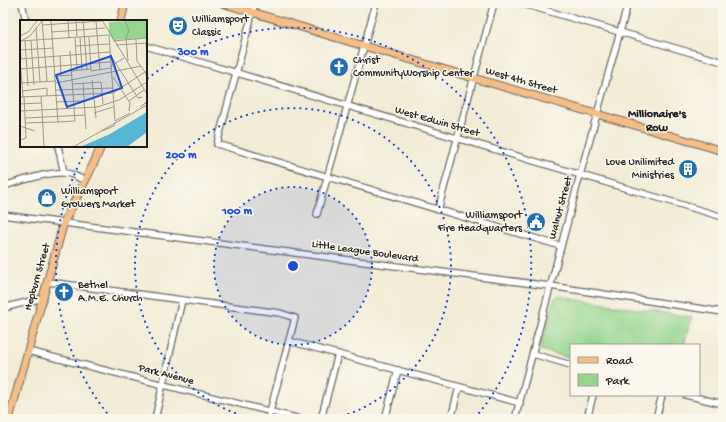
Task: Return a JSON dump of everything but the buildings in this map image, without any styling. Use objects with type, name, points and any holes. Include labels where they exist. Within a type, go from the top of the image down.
[{"type":"main road","points":[[121,20],[125,3]]},
{"type":"main road","name":"West 4th Street","points":[[222,3],[723,151]]},
{"type":"main road","name":"Hepburn Street","points":[[9,419],[64,222],[101,147]]},
{"type":"street","points":[[22,3],[26,20]]},
{"type":"street","points":[[256,3],[217,144],[562,246]]},
{"type":"street","points":[[317,214],[376,3]]},
{"type":"street","points":[[438,210],[494,3]]},
{"type":"street","points":[[520,3],[723,62]]},
{"type":"street","name":"Walnut Street","points":[[515,419],[580,175],[628,3]]},
{"type":"street","name":"West Edwin Street","points":[[147,46],[723,217]]},
{"type":"street","points":[[58,147],[64,173]]},
{"type":"street","points":[[3,186],[41,176],[64,173],[85,181]]},
{"type":"street","name":"Little League Boulevard","points":[[3,215],[550,286],[723,312]]},
{"type":"street","points":[[48,282],[280,313],[295,318],[268,419]]},
{"type":"street","points":[[3,308],[43,298]]},
{"type":"street","points":[[155,419],[182,300]]},
{"type":"street","points":[[289,341],[520,403]]},
{"type":"street","name":"Park Avenue","points":[[28,352],[300,419]]},
{"type":"street","points":[[321,419],[338,354]]},
{"type":"street","points":[[533,354],[570,364]]},
{"type":"street","points":[[385,419],[398,370]]},
{"type":"street","points":[[451,419],[459,387]]},
{"type":"street","points":[[587,419],[593,396]]},
{"type":"street","points":[[656,419],[662,396]]},
{"type":"street","points":[[690,396],[723,404]]},
{"type":"green space","points":[[559,296],[692,317],[684,344],[570,344],[570,358],[540,350],[554,299]]},
{"type":"place","name":"Williamsport Classic","points":[[178,26]]},
{"type":"place","name":"Christ CommunityWorship Center","points":[[339,67]]},
{"type":"place","name":"Love Unilimited Ministries","points":[[688,169]]},
{"type":"place","name":"Williamsport Growers Market","points":[[47,198]]},
{"type":"place","name":"Williamsport Fire Headquarters","points":[[536,222]]},
{"type":"place","name":"Bethel A.M.E. Church","points":[[64,292]]},
{"type":"district","name":"Millionaire's Row","points":[[657,122]]}]
